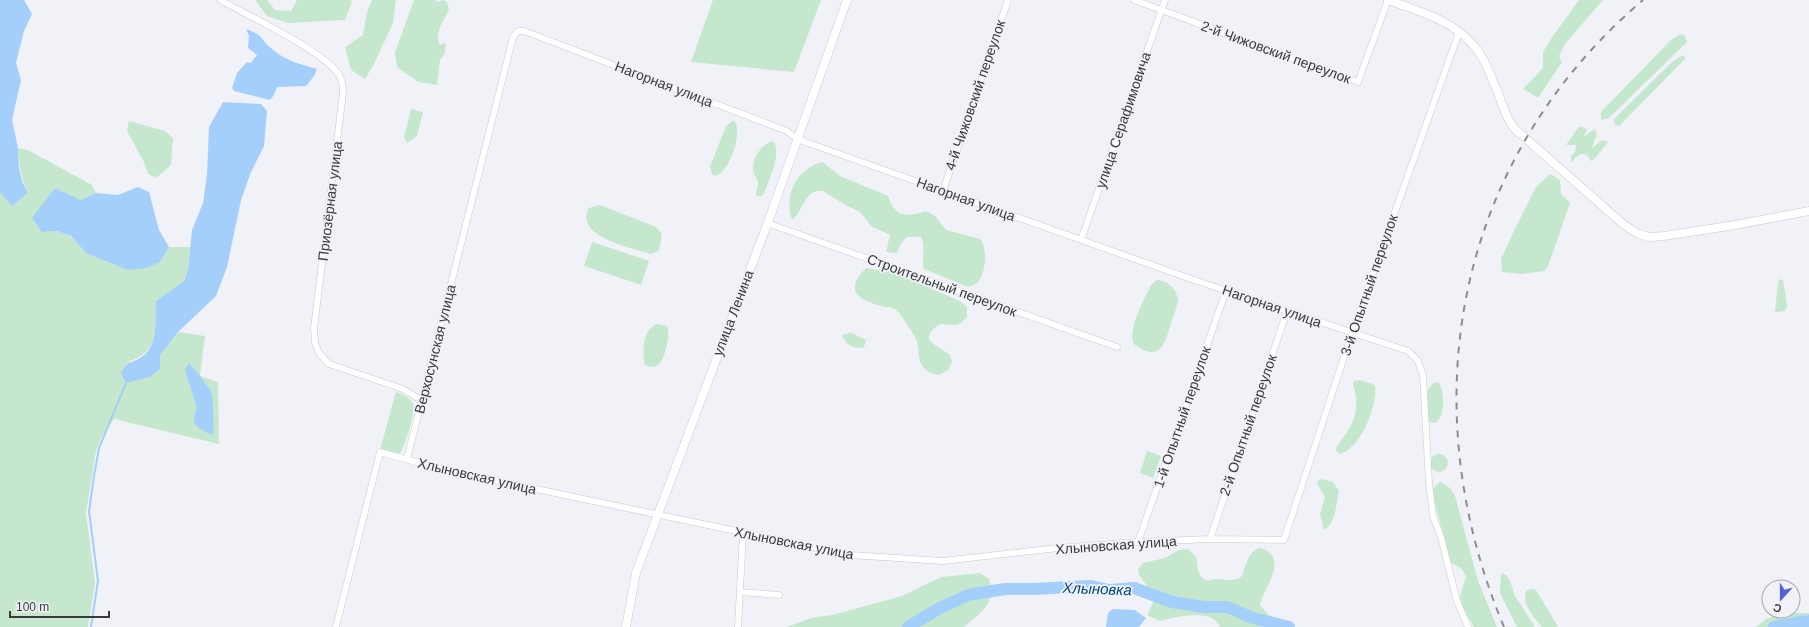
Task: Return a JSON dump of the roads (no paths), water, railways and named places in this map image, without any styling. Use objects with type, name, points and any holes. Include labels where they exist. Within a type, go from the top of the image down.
[{"type":"main road","name":"улица Ленина","points":[[626,627],[636,573],[767,223],[848,0]]},
{"type":"main road","points":[[1388,0],[1445,22],[1473,44],[1482,57],[1499,92],[1504,115],[1514,128],[1623,224],[1638,234],[1650,237],[1664,236],[1735,225],[1809,211]]},
{"type":"street","name":"Приозёрная улица","points":[[220,0],[306,47],[327,63],[339,75],[343,93],[314,328],[315,343],[319,353],[329,364],[403,389],[421,400]]},
{"type":"street","name":"4-й Чижовский переулок","points":[[943,191],[1008,0]]},
{"type":"street","name":"2-й Чижовский переулок","points":[[1134,0],[1358,82],[1388,0]]},
{"type":"street","name":"улица Серафимовича","points":[[1082,240],[1165,0]]},
{"type":"street","name":"Нагорная улица","points":[[513,37],[518,31],[524,31],[787,130],[797,139],[1226,291],[1408,351],[1421,365],[1423,374],[1429,483],[1433,516],[1455,596],[1468,627]]},
{"type":"street","name":"3-й Опытный переулок","points":[[1284,540],[1352,333],[1459,32]]},
{"type":"street","name":"Верхосунская улица","points":[[407,459],[513,37]]},
{"type":"street","name":"Строительный переулок","points":[[767,223],[1117,347]]},
{"type":"street","name":"1-й Опытный переулок","points":[[1138,542],[1226,291]]},
{"type":"street","name":"2-й Опытный переулок","points":[[1210,539],[1287,311]]},
{"type":"street","points":[[336,627],[380,452],[407,459]]},
{"type":"street","name":"Хлыновская улица","points":[[407,459],[441,469],[843,554],[943,561],[1058,548],[1138,542],[1210,539],[1284,540]]},
{"type":"street","points":[[738,627],[743,532]]},
{"type":"street","points":[[740,592],[780,595]]},
{"type":"water","points":[[0,0],[24,0],[32,14],[24,31],[16,63],[21,80],[12,120],[18,148],[19,168],[22,181],[28,193],[12,206],[0,192]]},
{"type":"water","points":[[246,29],[259,35],[272,49],[282,56],[293,62],[317,69],[314,76],[306,86],[277,87],[270,100],[234,91],[232,88],[237,73],[247,62],[251,63],[257,55],[248,48],[249,36]]},
{"type":"water","points":[[223,102],[261,104],[267,111],[264,146],[251,172],[241,200],[227,267],[216,296],[178,332],[160,355],[160,369],[150,377],[126,383],[121,373],[127,364],[140,358],[146,353],[153,340],[156,324],[156,301],[184,281],[188,270],[192,230],[203,203],[207,175],[209,127]]},
{"type":"water","points":[[138,187],[149,192],[159,230],[169,247],[160,262],[147,268],[128,270],[86,253],[71,236],[57,231],[42,232],[32,218],[55,188],[80,200],[96,193],[118,195]]},
{"type":"water","points":[[189,363],[206,383],[212,394],[213,435],[196,426],[194,419],[197,408],[185,370]]},
{"type":"water","points":[[1113,609],[1135,610],[1146,618],[1139,627],[1106,627],[1108,613]]},
{"type":"waterway","points":[[91,627],[98,581],[89,511],[94,476],[99,448],[126,383]]},
{"type":"waterway","name":"Хлыновка","points":[[908,627],[938,609],[968,595],[1005,589],[1091,586],[1109,590],[1134,588],[1172,602],[1204,607],[1227,607],[1253,618],[1289,627]]},
{"type":"waterway","name":"Хлыновка","points":[[1774,627],[1809,621]]},
{"type":"railway","points":[[1504,627],[1475,542],[1460,457],[1457,372],[1468,290],[1492,210],[1529,134],[1579,64],[1643,0]]}]
